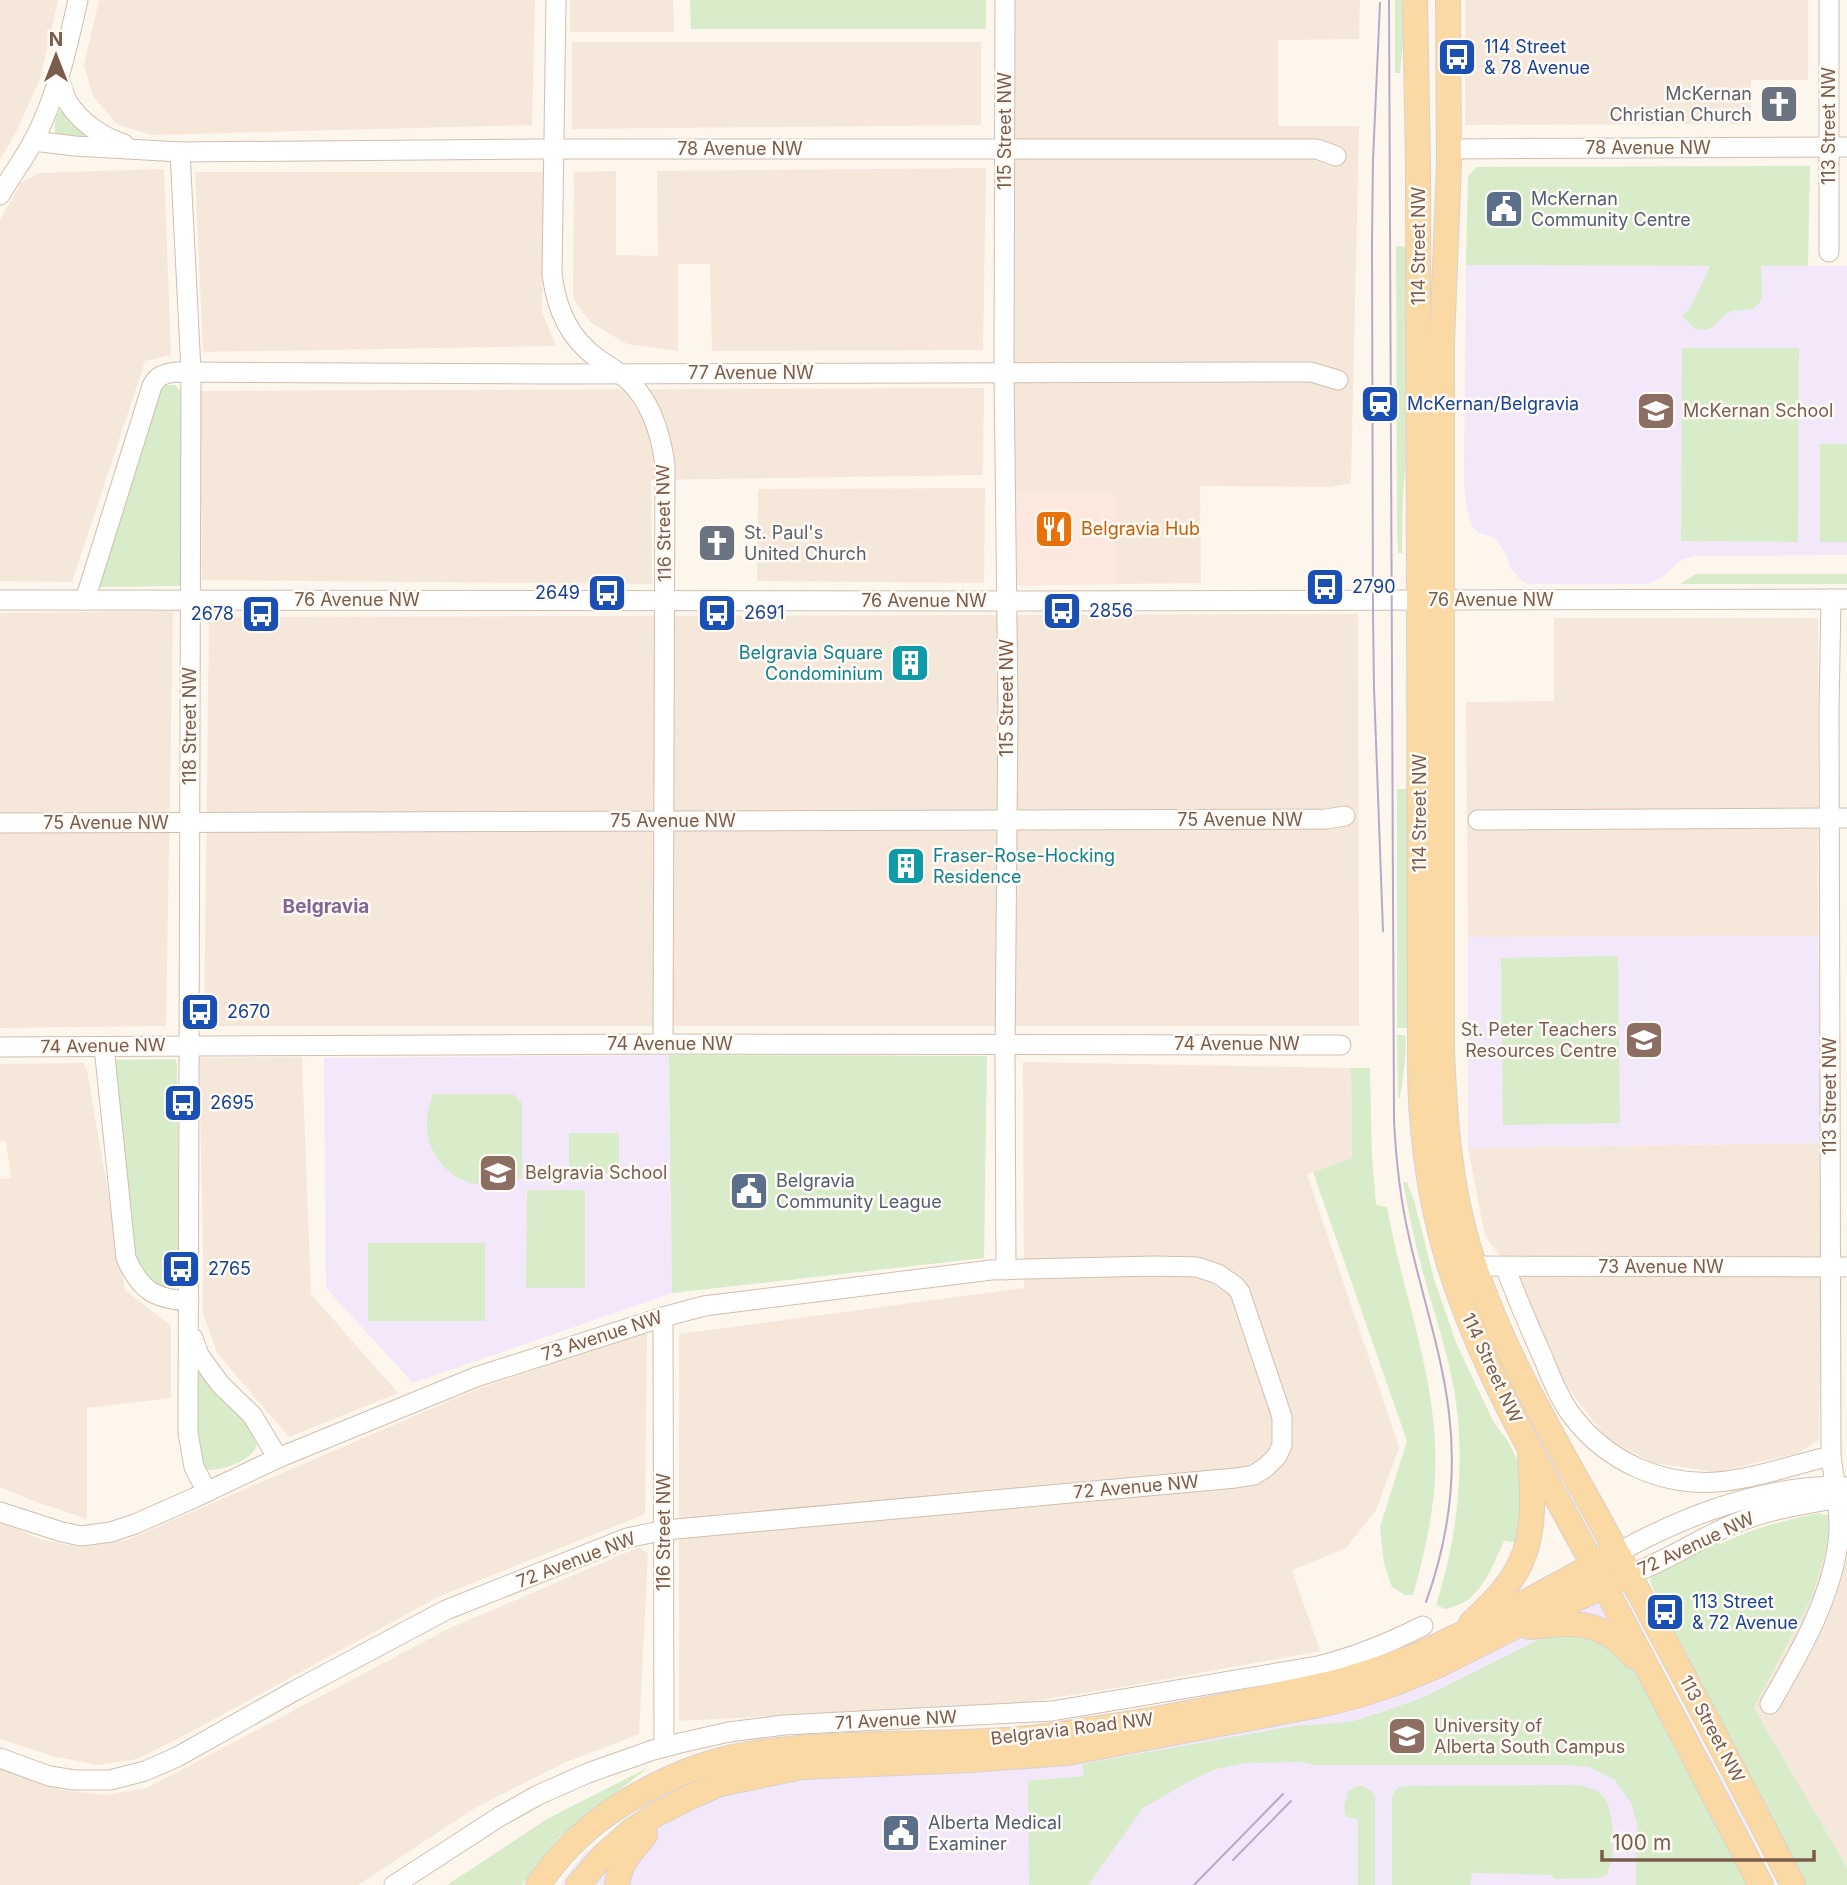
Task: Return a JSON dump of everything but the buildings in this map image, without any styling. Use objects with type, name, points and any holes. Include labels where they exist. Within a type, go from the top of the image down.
[{"type":"main road","name":"114 Street NW","points":[[1415,0],[1444,1107],[1454,1188],[1474,1266],[1510,1352],[1628,1575]]},
{"type":"main road","name":"114 Street NW","points":[[1448,0],[1448,149],[1430,600],[1421,1113],[1439,1223],[1457,1290],[1489,1366],[1529,1447],[1603,1585]]},
{"type":"main road","points":[[1462,1633],[1514,1576],[1525,1550],[1532,1511],[1529,1447]]},
{"type":"main road","name":"Belgravia Road NW","points":[[578,1885],[602,1857],[631,1831],[655,1815],[720,1784],[802,1767],[1067,1753],[1360,1695],[1441,1664],[1603,1585],[1617,1553]]},
{"type":"main road","name":"Belgravia Road NW","points":[[538,1885],[556,1860],[580,1835],[642,1792],[695,1768],[735,1757],[774,1751],[1018,1740],[1143,1721],[1292,1692],[1365,1674],[1431,1649],[1462,1633],[1628,1575]]},
{"type":"main road","name":"113 Street NW","points":[[1628,1575],[1696,1697],[1793,1885]]},
{"type":"main road","name":"113 Street NW","points":[[1603,1585],[1761,1885]]},
{"type":"main road","points":[[1508,1630],[1572,1623],[1593,1626],[1609,1633],[1625,1646],[1654,1682]]},
{"type":"main road","points":[[617,1885],[619,1871],[625,1859],[643,1837],[655,1815]]},
{"type":"street","points":[[0,195],[33,141],[59,80],[78,0]]},
{"type":"street","name":"116 Street NW","points":[[556,0],[552,274],[558,303],[578,341],[630,382],[647,407],[663,450],[666,485],[663,1044]]},
{"type":"street","name":"115 Street NW","points":[[1005,0],[1006,1270]]},
{"type":"street","name":"113 Street NW","points":[[1829,0],[1838,147],[1829,252]]},
{"type":"street","name":"78 Avenue NW","points":[[59,80],[67,100],[93,129],[113,141],[142,150]]},
{"type":"street","name":"78 Avenue NW","points":[[33,141],[180,152],[1317,149],[1336,156]]},
{"type":"street","name":"78 Avenue NW","points":[[1448,149],[1838,147]]},
{"type":"street","name":"118 Street NW","points":[[180,152],[191,371],[188,1433],[194,1467],[207,1492]]},
{"type":"street","name":"77 Avenue NW","points":[[85,600],[152,386],[155,379],[162,374],[191,371],[1311,372],[1338,380]]},
{"type":"street","name":"76 Avenue NW","points":[[0,600],[1839,599]]},
{"type":"street","name":"113 Street NW","points":[[1770,1704],[1795,1661],[1822,1600],[1834,1561],[1842,1492],[1831,1456],[1839,1267],[1839,599]]},
{"type":"street","name":"75 Avenue NW","points":[[0,823],[1007,821],[1326,819],[1345,816]]},
{"type":"street","points":[[1478,820],[1838,818]]},
{"type":"street","name":"74 Avenue NW","points":[[0,1047],[1341,1045]]},
{"type":"street","points":[[104,1047],[126,1258],[134,1276],[153,1294],[189,1301]]},
{"type":"street","name":"73 Avenue NW","points":[[0,1512],[62,1532],[81,1536],[97,1535],[135,1524],[278,1458],[476,1377],[663,1317],[704,1306],[991,1270],[1154,1266],[1197,1267],[1218,1274],[1240,1292],[1282,1417],[1282,1445],[1277,1456]]},
{"type":"street","name":"73 Avenue NW","points":[[1474,1266],[1839,1267]]},
{"type":"street","points":[[1505,1267],[1530,1331],[1563,1401],[1583,1429],[1617,1457],[1661,1476],[1702,1482],[1736,1479],[1831,1456]]},
{"type":"street","name":"116 Street NW","points":[[663,1317],[664,1746]]},
{"type":"street","name":"118 Street NW","points":[[189,1325],[199,1355],[220,1384],[252,1415],[278,1458]]},
{"type":"street","name":"72 Avenue NW","points":[[0,1758],[49,1776],[75,1780],[110,1780],[145,1771],[177,1757],[446,1610],[627,1538],[665,1530],[1236,1478],[1254,1475],[1277,1456]]},
{"type":"street","name":"72 Avenue NW","points":[[1617,1553],[1683,1520],[1727,1505],[1775,1492],[1842,1492]]},
{"type":"street","name":"72 Avenue NW","points":[[1628,1575],[1652,1566],[1705,1536],[1740,1521],[1842,1492]]},
{"type":"street","points":[[1628,1575],[1640,1560],[1713,1520],[1727,1505]]},
{"type":"street","name":"71 Avenue NW","points":[[394,1885],[530,1800],[589,1773],[664,1746],[729,1732],[770,1727],[1052,1711],[1318,1667],[1379,1648],[1423,1626]]},
{"type":"street","points":[[556,1860],[578,1885]]},
{"type":"shaded area","points":[[0,0],[58,0],[40,79],[0,160]]},
{"type":"shaded area","points":[[99,0],[535,0],[532,125],[151,135],[117,124],[93,96],[84,65]]},
{"type":"shaded area","points":[[570,0],[673,0],[674,32],[570,32]]},
{"type":"shaded area","points":[[1014,0],[1360,0],[1359,39],[1278,40],[1278,126],[1359,126],[1351,483],[1330,487],[1200,486],[1201,583],[1115,584],[1115,494],[1112,492],[1013,493]]},
{"type":"shaded area","points":[[1465,0],[1808,0],[1808,80],[1751,80],[1751,124],[1465,125]]},
{"type":"shaded area","points":[[572,42],[981,42],[981,125],[572,129]]},
{"type":"shaded area","points":[[986,168],[983,350],[712,351],[710,264],[678,264],[678,351],[627,344],[590,322],[573,298],[574,172],[616,171],[616,255],[658,256],[657,171]]},
{"type":"shaded area","points":[[164,169],[171,355],[145,361],[72,582],[0,581],[0,220],[21,183],[39,173]]},
{"type":"shaded area","points":[[195,172],[544,172],[542,312],[556,346],[203,352]]},
{"type":"shaded area","name":"McKernan School","points":[[1466,265],[1847,266],[1847,555],[1694,556],[1681,560],[1660,579],[1647,584],[1527,584],[1521,580],[1511,569],[1506,554],[1496,540],[1472,527],[1467,508],[1464,486]]},
{"type":"shaded area","points":[[984,388],[983,475],[651,480],[652,584],[202,580],[200,391]]},
{"type":"shaded area","points":[[985,488],[984,583],[757,581],[758,489]]},
{"type":"shaded area","points":[[1013,493],[1115,494],[1115,584],[1018,586],[1014,580]]},
{"type":"shaded area","points":[[173,611],[166,1026],[0,1028],[0,613]]},
{"type":"shaded area","points":[[1358,614],[1359,1026],[204,1026],[209,617]]},
{"type":"shaded area","points":[[1554,618],[1818,618],[1818,936],[1468,937],[1466,702],[1554,701]]},
{"type":"shaded area","name":"St. Peter Teachers Resources Centre","points":[[1818,936],[1823,1143],[1468,1148],[1468,937]]},
{"type":"shaded area","name":"Belgravia School","points":[[669,1055],[672,1293],[413,1383],[326,1288],[324,1058]]},
{"type":"shaded area","points":[[302,1057],[311,1294],[398,1393],[289,1437],[217,1353],[203,1313],[199,1058]]},
{"type":"shaded area","points":[[1023,1062],[1351,1068],[1352,1158],[1307,1174],[1399,1448],[1376,1510],[1346,1548],[1292,1570],[1320,1651],[1021,1703],[679,1721],[679,1334],[1024,1288]]},
{"type":"shaded area","points":[[83,1063],[87,1070],[125,1290],[171,1326],[171,1398],[87,1408],[87,1519],[0,1487],[0,1179],[11,1178],[6,1141],[0,1141],[0,1064]]},
{"type":"shaded area","points":[[1823,1143],[1819,1440],[1798,1453],[1716,1472],[1654,1463],[1607,1439],[1566,1386],[1521,1284],[1485,1236],[1468,1148]]},
{"type":"shaded area","points":[[647,1332],[645,1514],[440,1596],[137,1759],[99,1765],[56,1757],[0,1739],[0,1522],[43,1540],[80,1547],[127,1540],[477,1389]]},
{"type":"shaded area","points":[[1847,1512],[1847,1867],[1754,1708],[1812,1597],[1827,1548],[1829,1515]]},
{"type":"shaded area","points":[[639,1547],[648,1554],[639,1734],[564,1763],[475,1808],[358,1885],[0,1885],[0,1768],[62,1790],[105,1795],[147,1788],[448,1629]]},
{"type":"shaded area","name":"University of Alberta South Campus","points":[[1609,1570],[1747,1826],[1773,1885],[560,1885],[583,1855],[645,1810],[702,1781],[1210,1721]]},
{"type":"green space","points":[[690,0],[986,0],[986,29],[691,29]]},
{"type":"green space","points":[[1395,0],[1407,0],[1400,73],[1395,73]]},
{"type":"green space","points":[[63,109],[86,132],[82,138],[55,134],[56,118]]},
{"type":"green space","points":[[1810,166],[1808,266],[1761,266],[1762,299],[1754,309],[1730,312],[1707,330],[1694,328],[1682,316],[1691,307],[1710,266],[1466,265],[1468,177],[1476,167]]},
{"type":"green space","points":[[1396,246],[1410,247],[1410,416],[1403,495],[1402,553],[1398,553],[1397,532]]},
{"type":"green space","points":[[1682,348],[1799,348],[1798,542],[1681,541]]},
{"type":"green space","points":[[167,385],[175,385],[182,393],[180,586],[99,587],[160,390]]},
{"type":"green space","points":[[1820,444],[1847,444],[1847,542],[1820,542]]},
{"type":"green space","points":[[1696,574],[1847,574],[1847,584],[1680,584]]},
{"type":"green space","points":[[1397,789],[1411,789],[1412,1028],[1397,1028]]},
{"type":"green space","points":[[1618,956],[1620,1123],[1503,1125],[1501,958]]},
{"type":"green space","points":[[1397,1035],[1404,1035],[1406,1038],[1400,1098],[1398,1098]]},
{"type":"green space","points":[[669,1055],[987,1056],[984,1258],[672,1293]]},
{"type":"green space","points":[[175,1059],[180,1275],[173,1288],[157,1285],[146,1277],[134,1251],[114,1060]]},
{"type":"green space","points":[[1351,1068],[1370,1068],[1376,1205],[1387,1207],[1422,1353],[1432,1412],[1435,1442],[1433,1501],[1413,1595],[1405,1595],[1392,1587],[1384,1564],[1380,1527],[1407,1441],[1313,1172],[1352,1158]]},
{"type":"green space","points":[[433,1094],[513,1094],[522,1103],[522,1178],[500,1185],[480,1185],[461,1179],[446,1169],[435,1155],[428,1137],[427,1116]]},
{"type":"green space","points":[[569,1133],[619,1133],[619,1173],[569,1173]]},
{"type":"green space","points":[[1403,1182],[1407,1182],[1414,1200],[1434,1279],[1457,1345],[1493,1421],[1509,1443],[1521,1468],[1520,1543],[1504,1541],[1489,1574],[1473,1596],[1445,1609],[1436,1605],[1455,1522],[1460,1464],[1457,1407]]},
{"type":"green space","points":[[527,1190],[585,1190],[585,1288],[526,1288]]},
{"type":"green space","points":[[368,1243],[485,1243],[485,1321],[368,1321]]},
{"type":"green space","points":[[202,1374],[248,1425],[257,1446],[242,1460],[208,1470],[199,1451],[197,1439],[196,1375]]},
{"type":"green space","points":[[1820,1513],[1829,1515],[1827,1548],[1812,1597],[1754,1708],[1847,1867],[1847,1885],[1806,1885],[1670,1630],[1676,1626],[1655,1595],[1650,1580],[1653,1574],[1716,1538],[1721,1544],[1769,1525]]},
{"type":"green space","points":[[1585,1632],[1631,1659],[1752,1885],[1636,1885],[1637,1825],[1631,1803],[1615,1780],[1589,1767],[1315,1765],[1302,1762],[1246,1763],[1216,1769],[1143,1808],[1088,1885],[1029,1885],[1028,1781],[1084,1776],[1082,1764],[1294,1726],[1353,1721],[1424,1697],[1550,1634]]},
{"type":"green space","points":[[649,1767],[559,1837],[522,1885],[447,1885],[547,1819]]},
{"type":"green space","points":[[1573,1785],[1597,1791],[1605,1798],[1612,1823],[1613,1842],[1607,1875],[1599,1878],[1555,1879],[1552,1875],[1472,1873],[1470,1885],[1392,1885],[1392,1797],[1395,1790],[1403,1786]]},
{"type":"green space","points":[[1362,1786],[1375,1796],[1375,1885],[1358,1885],[1358,1819],[1346,1817],[1344,1807],[1348,1792]]},
{"type":"tram line","points":[[1389,0],[1394,1121],[1406,1222],[1446,1391],[1452,1461],[1445,1533],[1426,1602]]},
{"type":"tram line","points":[[1380,3],[1372,241],[1373,615],[1383,931]]},
{"type":"tram line","points":[[1194,1885],[1283,1794]]},
{"type":"tram line","points":[[1233,1860],[1291,1801]]},
{"type":"place","name":"114 Street & 78 Avenue","points":[[1457,57]]},
{"type":"place","name":"McKernan Christian Church","points":[[1779,104]]},
{"type":"place","name":"McKernan Community Centre","points":[[1504,209]]},
{"type":"place","name":"McKernan/Belgravia","points":[[1380,404]]},
{"type":"place","name":"McKernan School","points":[[1656,411]]},
{"type":"place","name":"Belgravia Hub","points":[[1054,529]]},
{"type":"place","name":"St. Paul's United Church","points":[[717,543]]},
{"type":"place","name":"2790","points":[[1325,587]]},
{"type":"place","name":"2649","points":[[607,593]]},
{"type":"place","name":"2856","points":[[1062,611]]},
{"type":"place","name":"2691","points":[[717,613]]},
{"type":"place","name":"2678","points":[[261,614]]},
{"type":"place","name":"Belgravia Square Condominium","points":[[910,663]]},
{"type":"place","name":"Fraser-Rose-Hocking Residence","points":[[906,866]]},
{"type":"place","name":"2670","points":[[200,1012]]},
{"type":"place","name":"St. Peter Teachers Resources Centre","points":[[1644,1040]]},
{"type":"place","name":"2695","points":[[183,1103]]},
{"type":"place","name":"Belgravia School","points":[[498,1173]]},
{"type":"place","name":"Belgravia Community League","points":[[749,1191]]},
{"type":"place","name":"2765","points":[[181,1269]]},
{"type":"place","name":"113 Street & 72 Avenue","points":[[1665,1612]]},
{"type":"place","name":"University of Alberta South Campus","points":[[1407,1736]]},
{"type":"place","name":"Alberta Medical Examiner","points":[[901,1833]]},
{"type":"district","name":"Belgravia","points":[[326,906]]}]
